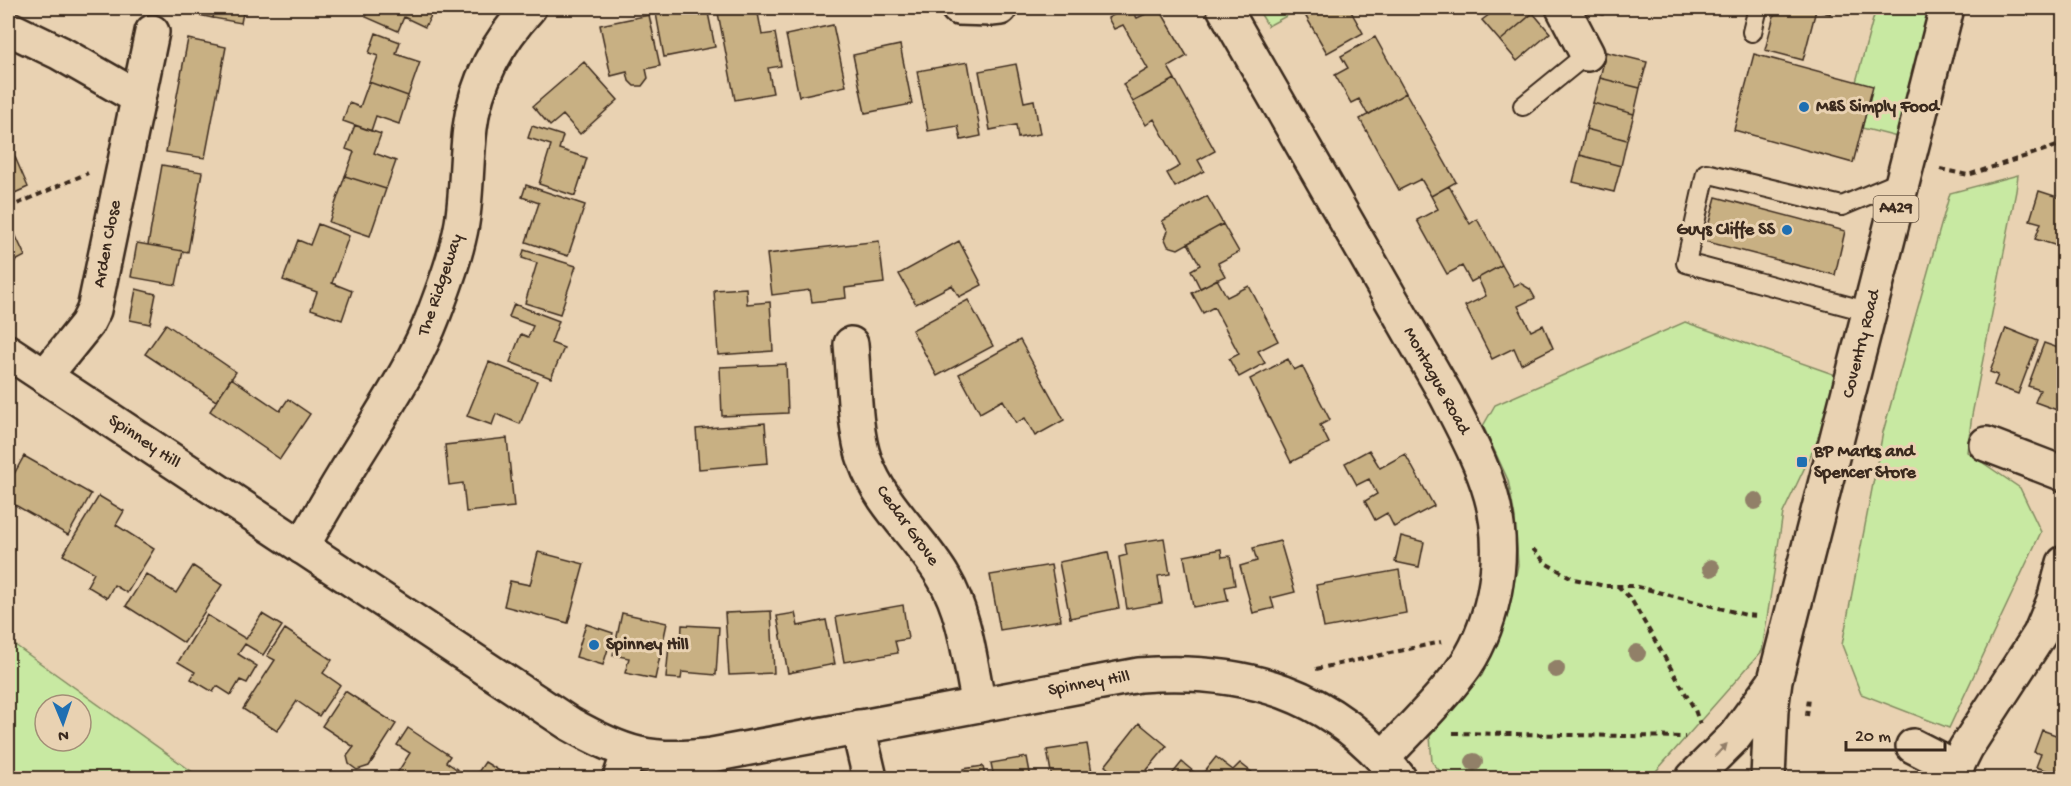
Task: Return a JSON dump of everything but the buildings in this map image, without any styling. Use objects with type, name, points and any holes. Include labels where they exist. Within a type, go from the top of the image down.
[{"type":"street","name":"The Ridgeway","points":[[302,547],[397,390],[434,315],[460,231],[465,204],[470,127],[477,97],[486,71],[498,49],[510,30],[529,8]]},
{"type":"street","points":[[958,8],[1000,8]]},
{"type":"street","name":"Montague Road","points":[[1224,8],[1446,395],[1486,478],[1494,503],[1500,553],[1490,615],[1483,633],[1461,672],[1391,768]]},
{"type":"street","points":[[1563,8],[1587,54]]},
{"type":"street","name":"Coventry Road","points":[[1768,778],[1771,710],[1775,680],[1947,8]]},
{"type":"street","points":[[8,28],[60,52],[137,97]]},
{"type":"street","name":"Arden Close","points":[[45,376],[87,324],[94,310],[152,32]]},
{"type":"street","name":"Cedar Grove","points":[[851,344],[864,460],[874,482],[937,566],[951,592],[959,613],[979,705]]},
{"type":"street","name":"Spinney Hill","points":[[8,352],[570,724],[600,740],[624,765],[688,758],[1139,675],[1176,672],[1233,677],[1275,688],[1317,707],[1354,731],[1391,768]]},
{"type":"street","points":[[1986,444],[2064,474]]},
{"type":"street","points":[[1913,746],[1954,773],[1966,748],[2040,634],[2054,600],[2064,563]]},
{"type":"street","name":"Coventry Road","points":[[1693,778],[1735,736],[1775,680]]},
{"type":"street","points":[[858,727],[870,778]]},
{"type":"lane","points":[[1752,33],[1758,8]]},
{"type":"lane","points":[[1523,106],[1587,54]]},
{"type":"lane","points":[[1870,312],[1686,263],[1706,173],[1842,206],[1904,180]]},
{"type":"path","points":[[1940,169],[1968,175],[2060,145],[2064,147]]},
{"type":"path","points":[[8,208],[90,172]]},
{"type":"path","points":[[1531,545],[1534,552],[1559,573],[1589,584],[1635,586],[1746,615],[1768,617]]},
{"type":"path","points":[[1618,586],[1631,599],[1695,710],[1701,726]]},
{"type":"path","points":[[1312,670],[1483,633]]},
{"type":"path","points":[[1449,733],[1692,738]]},
{"type":"green space","points":[[1257,8],[1301,8],[1268,26]]},
{"type":"green space","points":[[1876,8],[1947,8],[1913,141],[1862,128],[1873,87],[1856,82]]},
{"type":"green space","points":[[2018,175],[1967,452],[2020,488],[2041,532],[1949,728],[1861,694],[1842,645],[1883,432],[1950,193]]},
{"type":"green space","points":[[1685,322],[1847,379],[1783,513],[1762,651],[1650,778],[1446,778],[1432,762],[1430,736],[1482,675],[1507,617],[1518,565],[1515,518],[1508,480],[1483,426],[1495,405]]},
{"type":"green space","points":[[8,640],[82,693],[33,693],[33,753],[93,753],[93,701],[201,778],[8,778]]},
{"type":"place","name":"M&S Simply Food","points":[[1804,107]]},
{"type":"place","name":"Guys Cliffe SS","points":[[1787,230]]},
{"type":"place","name":"BP Marks and Spencer Store","points":[[1802,462]]},
{"type":"place","name":"Spinney Hill","points":[[594,645]]}]
